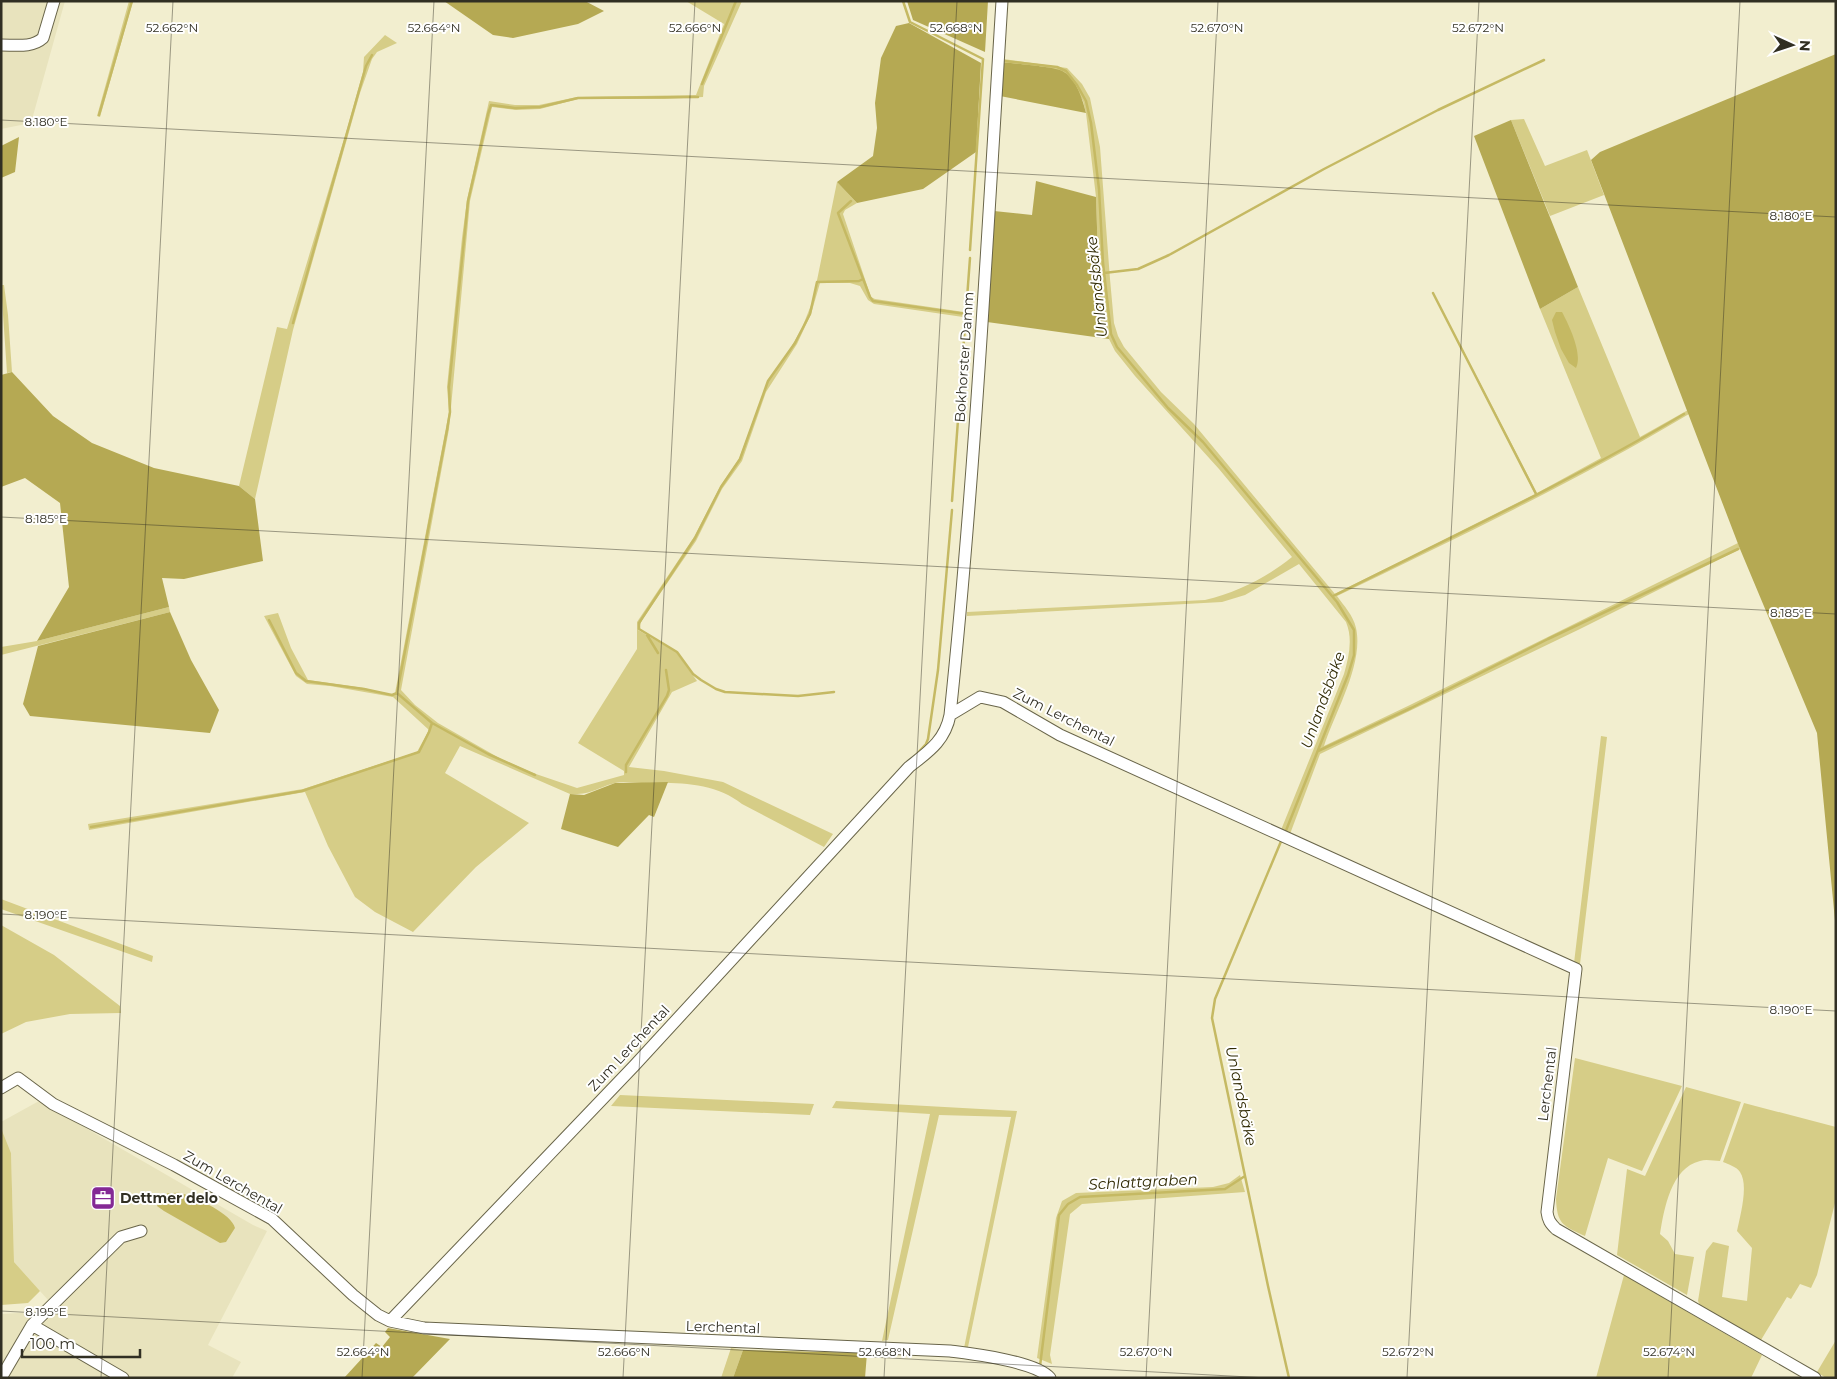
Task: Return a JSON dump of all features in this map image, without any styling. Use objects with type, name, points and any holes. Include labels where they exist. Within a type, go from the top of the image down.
[{"type":"street","points":[[1,45],[30,45],[43,38],[54,1]]},
{"type":"street","name":"Bokhorster Damm","points":[[950,715],[982,326],[1002,1]]},
{"type":"street","name":"Zum Lerchental","points":[[1,1088],[18,1078],[53,1104],[174,1165],[272,1219],[353,1295],[378,1315],[390,1321],[634,1066],[909,767],[932,749],[948,726],[950,715],[980,697],[1003,702],[1060,735],[1278,834]]},
{"type":"street","name":"Lerchental","points":[[1278,834],[1576,969],[1548,1212],[1551,1224],[1556,1229],[1815,1378]]},
{"type":"street","points":[[1,1378],[32,1325],[121,1237],[141,1231]]},
{"type":"street","name":"Lerchental","points":[[390,1321],[424,1328],[917,1349],[976,1355],[1043,1372]]},
{"type":"street","points":[[32,1325],[123,1378]]},
{"type":"shaded area","points":[[1,1],[65,1],[31,123],[1,129]]},
{"type":"shaded area","points":[[129,1],[133,1],[100,117],[97,116]]},
{"type":"shaded area","points":[[444,1],[585,1],[604,11],[578,24],[513,38],[493,35]]},
{"type":"shaded area","points":[[686,1],[742,1],[704,86],[703,97],[578,99],[540,109],[516,110],[492,107],[470,201],[449,429],[401,690],[415,705],[438,723],[501,759],[533,773],[577,788],[624,775],[624,771],[578,743],[637,649],[637,622],[694,537],[721,485],[739,459],[768,380],[786,356],[802,328],[813,300],[837,182],[857,203],[845,210],[843,214],[871,297],[964,312],[963,317],[874,304],[868,300],[860,286],[850,283],[820,283],[811,314],[797,344],[766,392],[742,461],[722,489],[696,541],[642,620],[638,630],[676,652],[697,681],[672,692],[629,767],[664,771],[723,782],[833,834],[824,847],[720,791],[707,787],[681,783],[621,782],[589,792],[570,794],[460,746],[445,773],[529,823],[476,867],[413,932],[375,912],[355,897],[328,846],[305,792],[89,830],[88,824],[303,789],[417,752],[429,730],[393,697],[307,684],[296,676],[264,616],[278,613],[291,648],[308,680],[364,688],[392,695],[395,693],[449,412],[447,387],[462,238],[467,200],[489,101],[515,105],[539,105],[577,97],[696,95],[724,24]]},
{"type":"shaded area","points":[[907,1],[988,1],[985,52],[913,20]]},
{"type":"shaded area","points":[[909,23],[981,63],[976,152],[923,189],[857,203],[837,182],[873,156],[877,128],[875,103],[881,58],[896,26]]},
{"type":"shaded area","points":[[385,35],[397,43],[377,52],[372,59],[360,93],[293,330],[255,499],[239,486],[277,327],[287,329],[347,129],[363,72],[364,57]]},
{"type":"shaded area","points":[[1836,54],[1836,931],[1817,733],[1740,549],[1591,160],[1600,152]]},
{"type":"shaded area","points":[[1003,59],[1067,68],[1082,84],[1090,98],[1100,147],[1114,323],[1118,336],[1124,347],[1161,392],[1194,424],[1335,594],[1535,494],[1432,292],[1537,493],[1601,458],[1540,309],[1578,287],[1640,437],[1688,410],[1689,414],[1647,439],[1560,486],[1337,596],[1353,619],[1356,628],[1356,657],[1347,688],[1324,746],[1738,543],[1740,549],[1580,629],[1320,754],[1290,834],[1281,830],[1344,674],[1350,648],[1346,622],[1299,564],[1245,595],[1222,602],[967,616],[967,612],[1205,600],[1251,583],[1292,557],[1219,469],[1135,376],[1115,351],[1109,339],[1098,257],[1096,197],[1083,101],[1064,72],[1040,66],[1002,62]]},
{"type":"shaded area","points":[[1002,62],[1043,67],[1064,72],[1072,80],[1081,96],[1086,113],[1000,96]]},
{"type":"shaded area","points":[[1524,119],[1545,166],[1587,150],[1604,195],[1550,216],[1511,120]]},
{"type":"shaded area","points":[[1511,120],[1578,287],[1540,309],[1474,136]]},
{"type":"shaded area","points":[[19,137],[15,172],[1,178],[1,146]]},
{"type":"shaded area","points":[[1036,181],[1096,197],[1098,257],[1109,339],[987,322],[994,211],[1032,215]]},
{"type":"shaded area","points":[[1,285],[4,285],[8,315],[12,372],[7,373]]},
{"type":"shaded area","points":[[1556,312],[1562,312],[1574,340],[1578,355],[1576,368],[1569,363],[1561,349],[1552,320]]},
{"type":"shaded area","points":[[12,372],[53,416],[92,443],[154,468],[239,486],[255,499],[263,561],[184,579],[162,578],[169,607],[37,641],[69,587],[60,503],[25,478],[1,487],[1,375]]},
{"type":"shaded area","points":[[169,607],[170,612],[1,655],[1,647],[37,641]]},
{"type":"shaded area","points":[[170,612],[191,660],[219,710],[210,733],[30,716],[23,704],[38,646]]},
{"type":"shaded area","points":[[1601,736],[1607,737],[1580,964],[1574,963]]},
{"type":"shaded area","points":[[668,782],[654,817],[649,815],[618,847],[561,829],[570,794],[584,795],[615,783]]},
{"type":"shaded area","points":[[1,899],[153,956],[152,962],[1,909]]},
{"type":"shaded area","points":[[1,925],[54,955],[120,1006],[121,1013],[70,1014],[26,1022],[1,1034]]},
{"type":"shaded area","points":[[1575,1058],[1682,1086],[1642,1171],[1608,1158],[1585,1236],[1571,1230],[1563,1223],[1558,1214],[1556,1199]]},
{"type":"shaded area","points":[[1686,1087],[1741,1102],[1720,1161],[1702,1160],[1690,1165],[1676,1181],[1667,1202],[1660,1234],[1668,1241],[1675,1254],[1694,1257],[1687,1295],[1617,1255],[1627,1169],[1645,1176]]},
{"type":"shaded area","points":[[620,1095],[814,1104],[810,1115],[611,1106]]},
{"type":"shaded area","points":[[39,1101],[253,1225],[267,1231],[208,1345],[241,1362],[232,1378],[1,1378],[1,1314],[35,1312],[48,1300],[14,1262],[11,1153],[1,1128],[1,1122]]},
{"type":"shaded area","points":[[836,1101],[1017,1111],[968,1347],[964,1348],[1011,1117],[939,1115],[888,1340],[882,1341],[930,1114],[832,1108]]},
{"type":"shaded area","points":[[1744,1103],[1836,1127],[1836,1199],[1817,1275],[1811,1288],[1800,1284],[1791,1299],[1787,1297],[1761,1340],[1700,1306],[1698,1301],[1706,1251],[1713,1242],[1729,1246],[1722,1297],[1747,1301],[1752,1248],[1737,1231],[1743,1201],[1743,1178],[1737,1169],[1723,1162]]},
{"type":"shaded area","points":[[1,1128],[11,1153],[14,1262],[40,1291],[28,1303],[1,1305]]},
{"type":"shaded area","points":[[1240,1175],[1245,1192],[1082,1204],[1070,1214],[1050,1355],[1052,1364],[1037,1358],[1056,1218],[1062,1201],[1076,1193],[1213,1187],[1229,1183]]},
{"type":"shaded area","points":[[168,1193],[180,1193],[190,1196],[228,1217],[235,1228],[226,1242],[220,1243],[157,1206],[160,1199]]},
{"type":"shaded area","points":[[1624,1275],[1762,1355],[1751,1378],[1596,1378]]},
{"type":"shaded area","points":[[388,1328],[450,1339],[412,1378],[344,1378],[376,1343],[382,1347],[390,1337],[385,1332]]},
{"type":"shaded area","points":[[1836,1340],[1836,1378],[1826,1378],[1817,1372]]},
{"type":"shaded area","points":[[731,1348],[743,1350],[733,1378],[721,1378]]},
{"type":"shaded area","points":[[743,1350],[867,1353],[865,1378],[733,1378]]},
{"type":"waterway","points":[[99,115],[132,1]]},
{"type":"waterway","points":[[702,84],[736,1]]},
{"type":"waterway","points":[[903,1],[910,22],[983,59],[970,250]]},
{"type":"waterway","points":[[293,323],[366,66],[372,55]]},
{"type":"waterway","points":[[1104,273],[1138,269],[1169,255],[1324,169],[1438,110],[1544,60]]},
{"type":"waterway","name":"Unlandsbäke","points":[[1004,61],[1057,67],[1066,71],[1086,101],[1091,123],[1099,189],[1103,263],[1111,334],[1117,347],[1168,408],[1203,442],[1337,602],[1354,630],[1354,655],[1348,675],[1285,833]]},
{"type":"waterway","points":[[535,775],[488,754],[432,723],[397,693],[450,412],[449,387],[468,201],[488,114],[491,105],[515,108],[540,107],[578,98],[698,97]]},
{"type":"waterway","points":[[851,201],[838,213],[873,301],[966,314]]},
{"type":"waterway","points":[[952,501],[970,258]]},
{"type":"waterway","points":[[834,692],[798,696],[725,692],[716,689],[693,674],[677,652],[639,629],[639,623],[695,538],[721,487],[740,459],[768,381],[795,343],[810,314],[817,282],[859,281],[863,279]]},
{"type":"waterway","points":[[1433,293],[1536,494]]},
{"type":"waterway","points":[[1333,596],[1554,485],[1684,414]]},
{"type":"waterway","points":[[915,756],[928,739],[938,670],[952,510]]},
{"type":"waterway","points":[[1318,751],[1411,708],[1548,639],[1738,549]]},
{"type":"waterway","points":[[269,620],[296,673],[306,681],[392,695],[397,693]]},
{"type":"waterway","points":[[647,635],[658,653]]},
{"type":"waterway","points":[[626,772],[626,765],[667,696],[669,690],[666,670]]},
{"type":"waterway","points":[[91,827],[302,791],[419,752],[432,723]]},
{"type":"waterway","name":"Unlandsbäke","points":[[1282,839],[1215,999],[1212,1018],[1289,1378]]},
{"type":"waterway","name":"Schlattgraben","points":[[1040,1366],[1059,1215],[1068,1204],[1080,1197],[1225,1189],[1245,1176]]},
{"type":"place","name":"Dettmer delo","points":[[103,1198]]}]
